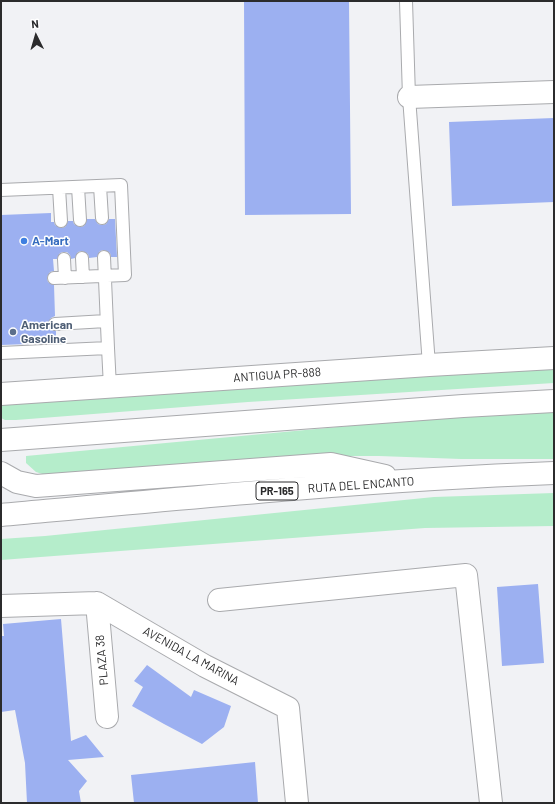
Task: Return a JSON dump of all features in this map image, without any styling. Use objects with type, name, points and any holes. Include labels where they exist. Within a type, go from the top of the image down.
[{"type":"street","points":[[409,97],[554,92]]},
{"type":"street","name":"ANTIGUA PR-888","points":[[1,394],[429,364],[554,358]]},
{"type":"street","points":[[1,440],[463,406],[554,401]]},
{"type":"street","points":[[1,473],[17,482],[36,486],[332,464],[410,482]]},
{"type":"street","name":"RUTA DEL ENCANTO","points":[[1,515],[159,500],[554,473]]},
{"type":"street","points":[[219,600],[466,575],[491,803]]},
{"type":"street","points":[[1,606],[97,603]]},
{"type":"street","name":"PLAZA 38","points":[[97,603],[107,717]]},
{"type":"street","name":"AVENIDA LA MARINA","points":[[97,603],[205,666],[288,708],[297,803]]},
{"type":"lane","points":[[406,1],[409,97],[429,364]]},
{"type":"lane","points":[[1,190],[121,185],[125,275],[59,278],[64,259]]},
{"type":"lane","points":[[100,186],[102,218]]},
{"type":"lane","points":[[78,187],[80,220]]},
{"type":"lane","points":[[59,188],[61,221]]},
{"type":"lane","points":[[104,257],[110,387]]},
{"type":"lane","points":[[82,258],[83,277]]},
{"type":"lane","points":[[55,324],[106,321]]},
{"type":"lane","points":[[1,353],[108,348]]},
{"type":"green space","points":[[554,367],[554,383],[248,402],[16,420],[5,420],[1,418],[1,406],[5,404]]},
{"type":"green space","points":[[554,411],[554,459],[313,456],[61,480],[36,472],[26,463],[26,456],[456,416]]},
{"type":"green space","points":[[554,493],[554,526],[425,528],[1,560],[1,539],[45,536],[434,497]]},
{"type":"building","points":[[244,1],[349,1],[351,214],[245,215]]},
{"type":"building","points":[[554,118],[554,202],[452,206],[449,122]]},
{"type":"building","points":[[51,213],[51,222],[54,222],[55,225],[61,228],[65,227],[68,221],[73,221],[74,224],[80,227],[84,226],[87,219],[95,219],[98,224],[102,225],[106,224],[109,219],[115,219],[117,257],[111,257],[110,253],[104,250],[100,251],[97,257],[89,258],[88,254],[82,251],[78,252],[75,258],[71,259],[67,252],[60,253],[57,259],[53,259],[54,271],[50,272],[47,278],[48,282],[54,285],[55,316],[51,318],[48,324],[49,328],[56,331],[56,343],[1,345],[1,215]]},
{"type":"building","points":[[538,584],[544,663],[502,666],[497,587]]},
{"type":"building","points":[[61,619],[71,741],[86,735],[104,757],[68,760],[87,781],[79,791],[81,803],[27,803],[25,763],[15,710],[1,712],[1,636],[4,636],[3,624]]},
{"type":"building","points":[[147,665],[191,697],[194,690],[231,706],[224,727],[202,744],[132,706],[143,687],[134,681]]},
{"type":"building","points":[[255,762],[258,803],[134,803],[131,775]]},
{"type":"place","name":"A-Mart","points":[[24,241]]},
{"type":"place","name":"American Gasoline","points":[[13,332]]}]
